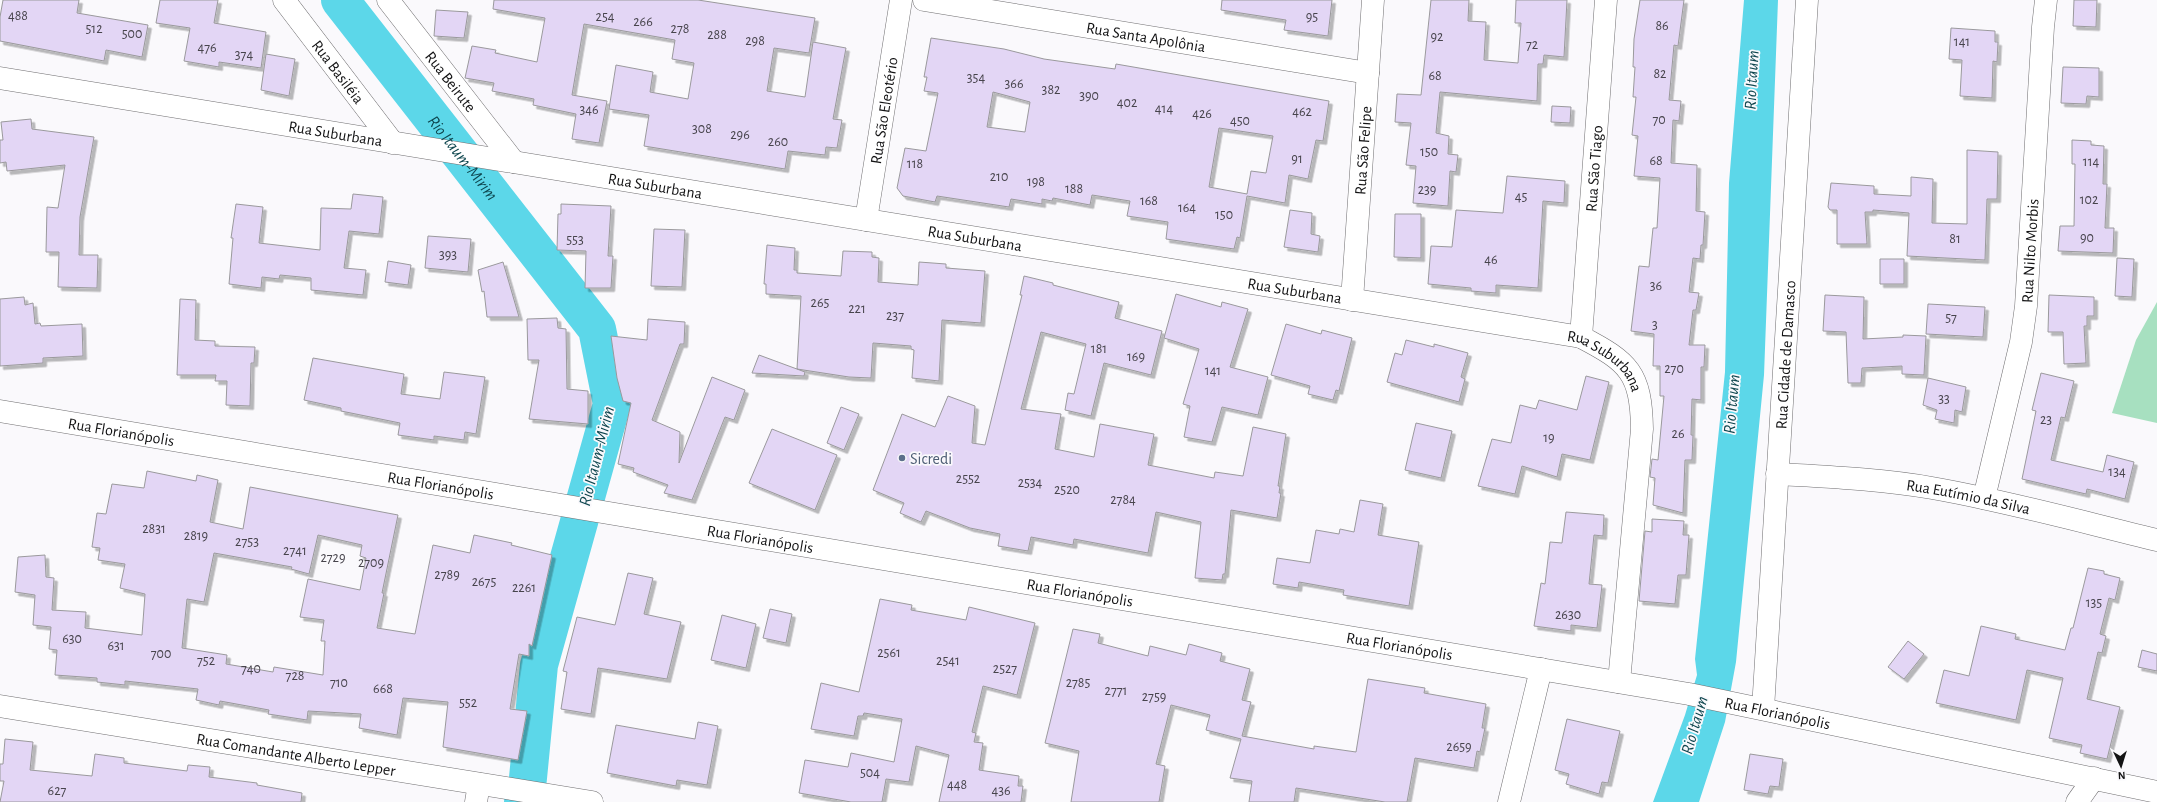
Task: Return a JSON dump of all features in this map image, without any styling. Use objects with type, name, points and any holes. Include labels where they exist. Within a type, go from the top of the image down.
[{"type":"street","name":"Rua Basiléia","points":[[284,0],[396,143]]},
{"type":"street","name":"Rua Beirute","points":[[388,0],[514,162]]},
{"type":"street","name":"Rua São Eleotério","points":[[866,220],[901,0]]},
{"type":"street","name":"Rua Santa Apolônia","points":[[924,0],[1368,73]]},
{"type":"street","name":"Rua São Felipe","points":[[1352,300],[1373,0]]},
{"type":"street","name":"Rua São Tiago","points":[[1581,337],[1606,0]]},
{"type":"street","name":"Rua Cidade de Damasco","points":[[1763,709],[1807,0]]},
{"type":"street","name":"Rua Nilto Morbis","points":[[1984,498],[2021,342],[2026,306],[2043,27],[2046,0]]},
{"type":"street","name":"Rua Suburbana","points":[[0,78],[1581,337],[1610,352],[1623,362],[1639,391],[1641,408],[1642,429],[1619,682]]},
{"type":"street","name":"Rua Florianópolis","points":[[0,411],[1689,694],[2157,792]]},
{"type":"street","name":"Rua Eutímio da Silva","points":[[1777,474],[1882,481],[1984,498],[2157,540]]},
{"type":"street","points":[[1509,802],[1541,669]]},
{"type":"street","name":"Rua Comandante Alberto Lepper","points":[[0,706],[477,793],[509,789],[592,802]]},
{"type":"street","points":[[2077,802],[2094,778]]},
{"type":"green space","points":[[2157,302],[2157,423],[2112,413],[2136,340]]},
{"type":"water","name":"Rio Itaum","points":[[1744,0],[1778,0],[1764,375],[1736,662],[1725,722],[1699,802],[1653,802],[1685,715],[1697,675],[1695,659],[1725,372],[1729,183]]},
{"type":"building","points":[[3,0],[79,0],[77,13],[148,25],[142,57],[106,50],[104,61],[0,41],[0,17]]},
{"type":"building","points":[[160,0],[218,0],[214,23],[266,32],[261,68],[219,62],[219,67],[184,61],[190,28],[156,23]]},
{"type":"building","points":[[494,0],[698,0],[815,18],[809,53],[774,48],[767,91],[805,97],[813,42],[846,48],[833,119],[842,120],[837,148],[826,147],[825,155],[788,151],[785,169],[644,146],[649,115],[609,109],[616,65],[653,72],[650,92],[688,99],[694,63],[672,59],[675,40],[584,24],[572,95],[607,101],[599,143],[572,139],[576,114],[533,105],[534,99],[492,91],[494,83],[465,78],[472,46],[496,50],[495,53],[537,62],[545,18],[493,9]]},
{"type":"building","points":[[1222,0],[1332,0],[1328,36],[1284,30],[1286,20],[1221,10]]},
{"type":"building","points":[[1431,0],[1469,0],[1468,21],[1486,22],[1484,60],[1518,63],[1521,23],[1515,23],[1516,0],[1567,0],[1564,57],[1544,55],[1543,64],[1538,64],[1537,101],[1440,92],[1436,133],[1449,136],[1448,154],[1458,155],[1456,172],[1450,171],[1448,206],[1413,203],[1416,166],[1406,165],[1411,123],[1395,122],[1397,94],[1421,95]]},
{"type":"building","points":[[1640,0],[1684,0],[1678,46],[1674,45],[1669,100],[1681,101],[1679,121],[1673,120],[1671,163],[1697,165],[1696,211],[1705,212],[1703,245],[1701,245],[1700,259],[1693,258],[1689,292],[1699,293],[1696,310],[1693,310],[1689,345],[1705,345],[1704,367],[1701,367],[1701,400],[1692,399],[1692,460],[1685,460],[1683,513],[1653,505],[1655,478],[1650,477],[1652,459],[1658,460],[1664,396],[1660,396],[1660,366],[1653,366],[1654,334],[1631,331],[1639,266],[1649,267],[1653,228],[1657,228],[1660,178],[1634,176],[1638,136],[1632,135],[1636,97],[1633,97],[1635,67],[1633,67],[1634,39]]},
{"type":"building","points":[[2074,0],[2097,0],[2096,27],[2073,26]]},
{"type":"building","points":[[436,10],[468,12],[464,38],[434,36]]},
{"type":"building","points":[[1951,28],[1995,31],[1995,42],[1998,42],[1997,62],[1993,61],[1992,98],[1960,96],[1962,60],[1949,59]]},
{"type":"building","points":[[931,38],[1004,49],[1044,59],[1115,69],[1116,64],[1329,101],[1323,141],[1316,140],[1308,179],[1289,175],[1285,203],[1247,196],[1240,238],[1237,237],[1234,249],[1166,239],[1168,222],[1127,216],[1130,201],[1092,195],[1090,205],[1053,198],[1052,201],[1042,199],[1042,204],[1011,199],[1009,207],[937,196],[935,202],[903,196],[897,188],[905,148],[926,151],[938,93],[924,91],[927,77],[924,77]],"holes":[[[993,92],[1030,102],[1025,132],[987,127]],[[1219,128],[1273,136],[1266,173],[1251,171],[1247,194],[1209,187]]]},
{"type":"building","points":[[266,54],[295,59],[289,96],[261,90]]},
{"type":"building","points":[[2063,67],[2099,68],[2099,97],[2087,96],[2086,104],[2061,103]]},
{"type":"building","points":[[1552,106],[1571,107],[1570,123],[1551,122]]},
{"type":"building","points":[[31,119],[32,129],[94,137],[80,217],[79,255],[98,255],[97,288],[58,287],[59,252],[46,252],[47,207],[58,208],[65,165],[7,171],[6,162],[0,163],[0,140],[3,140],[1,122]]},
{"type":"building","points":[[2072,140],[2091,141],[2091,145],[2104,146],[2103,184],[2107,184],[2105,228],[2114,228],[2113,253],[2058,251],[2060,226],[2074,226],[2075,164],[2072,164]]},
{"type":"building","points":[[1967,150],[1998,152],[1997,199],[1987,199],[1985,260],[1907,256],[1909,213],[1873,210],[1873,212],[1865,212],[1867,244],[1837,244],[1837,210],[1830,210],[1828,207],[1831,183],[1874,186],[1874,194],[1911,196],[1911,177],[1933,179],[1932,223],[1967,224]]},
{"type":"building","points":[[1507,176],[1565,181],[1564,203],[1543,201],[1538,288],[1496,285],[1496,293],[1471,291],[1471,288],[1428,284],[1431,246],[1452,247],[1456,210],[1503,213]]},
{"type":"building","points":[[353,194],[383,197],[379,234],[349,231],[344,268],[366,270],[363,295],[311,290],[311,278],[280,275],[279,279],[262,277],[261,288],[229,284],[233,238],[231,238],[236,204],[263,207],[259,243],[320,250],[321,208],[351,209]]},
{"type":"building","points":[[561,204],[611,206],[608,256],[613,256],[611,288],[585,288],[586,251],[557,250],[558,214],[561,214]]},
{"type":"building","points":[[1290,210],[1312,213],[1311,234],[1320,236],[1318,252],[1284,247]]},
{"type":"building","points":[[1395,214],[1421,214],[1421,258],[1394,257]]},
{"type":"building","points":[[654,229],[685,230],[682,287],[651,286]]},
{"type":"building","points":[[428,236],[471,239],[468,272],[425,268]]},
{"type":"building","points":[[767,245],[795,248],[794,270],[797,270],[797,273],[841,276],[843,251],[872,252],[872,257],[879,258],[878,282],[918,285],[919,262],[946,264],[946,268],[985,271],[981,323],[942,320],[939,381],[912,378],[914,350],[911,349],[911,346],[873,343],[871,378],[849,377],[797,369],[801,296],[766,294],[766,284],[764,284]]},
{"type":"building","points":[[2117,258],[2134,259],[2132,297],[2115,296]]},
{"type":"building","points":[[1880,259],[1904,259],[1904,284],[1880,284]]},
{"type":"building","points":[[388,261],[411,265],[408,285],[385,282]]},
{"type":"building","points":[[503,262],[519,317],[487,317],[484,291],[482,292],[478,270]]},
{"type":"building","points":[[1024,276],[1119,302],[1115,318],[1162,331],[1151,375],[1104,363],[1091,416],[1065,410],[1068,393],[1074,394],[1086,344],[1041,332],[1021,409],[1061,414],[1055,449],[1094,457],[1100,424],[1154,434],[1148,465],[1214,478],[1215,472],[1243,476],[1253,427],[1286,434],[1278,486],[1280,486],[1279,493],[1281,493],[1277,518],[1231,510],[1225,574],[1223,574],[1222,580],[1195,578],[1201,522],[1156,512],[1148,553],[1074,539],[1073,545],[1031,537],[1028,551],[998,546],[1000,534],[970,528],[926,511],[921,522],[900,513],[904,503],[873,490],[902,414],[935,427],[948,396],[975,406],[972,443],[985,445],[1022,295],[1020,295]]},
{"type":"building","points":[[1176,294],[1221,307],[1222,302],[1248,309],[1230,367],[1268,377],[1258,415],[1222,407],[1212,442],[1184,437],[1190,406],[1183,404],[1199,349],[1164,338]]},
{"type":"building","points":[[1825,295],[1864,297],[1863,339],[1903,337],[1903,335],[1926,336],[1924,375],[1902,374],[1902,366],[1862,368],[1861,383],[1848,383],[1846,332],[1823,331]]},
{"type":"building","points":[[2049,295],[2094,297],[2094,316],[2087,316],[2087,326],[2084,326],[2086,363],[2064,364],[2063,332],[2048,332]]},
{"type":"building","points":[[24,297],[25,305],[33,303],[35,324],[40,323],[41,326],[82,324],[83,356],[43,358],[43,363],[0,366],[0,299]]},
{"type":"building","points":[[180,299],[196,300],[195,340],[215,341],[215,346],[255,347],[254,363],[251,363],[250,406],[226,405],[227,381],[215,381],[216,375],[177,375]]},
{"type":"building","points":[[1928,304],[1985,307],[1983,337],[1926,334]]},
{"type":"building","points":[[557,318],[558,328],[566,329],[567,389],[588,391],[588,424],[529,419],[539,360],[528,360],[527,319]]},
{"type":"building","points":[[648,319],[685,322],[684,344],[680,344],[652,420],[680,432],[679,463],[712,377],[745,390],[734,420],[725,417],[692,500],[664,493],[668,485],[633,472],[634,468],[618,464],[631,403],[623,401],[617,378],[611,336],[647,340]]},
{"type":"building","points":[[1286,324],[1321,334],[1322,330],[1352,338],[1339,391],[1336,390],[1333,400],[1308,394],[1310,386],[1271,375]]},
{"type":"building","points":[[1406,340],[1434,347],[1434,344],[1468,353],[1461,377],[1465,379],[1459,402],[1387,382],[1395,353],[1402,355]]},
{"type":"building","points":[[759,355],[805,372],[804,376],[752,373]]},
{"type":"building","points":[[313,358],[404,374],[401,394],[440,399],[444,372],[485,377],[476,434],[465,432],[464,440],[434,436],[434,440],[398,435],[400,423],[341,411],[341,408],[304,400]]},
{"type":"building","points":[[2041,373],[2074,381],[2065,418],[2061,417],[2051,460],[2103,472],[2107,455],[2134,462],[2125,499],[2087,489],[2086,494],[2022,479],[2036,411],[2032,410]]},
{"type":"building","points":[[1586,376],[1609,382],[1590,460],[1562,454],[1557,477],[1522,466],[1515,494],[1478,486],[1492,439],[1511,443],[1520,405],[1536,409],[1539,400],[1577,410]]},
{"type":"building","points":[[1928,378],[1966,387],[1962,412],[1955,410],[1954,423],[1935,419],[1937,410],[1923,405]]},
{"type":"building","points":[[841,407],[859,414],[844,450],[827,443]]},
{"type":"building","points":[[1416,423],[1452,431],[1441,478],[1405,470]]},
{"type":"building","points":[[772,429],[837,455],[815,510],[749,483]]},
{"type":"building","points":[[147,471],[196,481],[197,475],[218,480],[210,522],[243,529],[250,487],[398,515],[382,593],[384,593],[377,628],[415,634],[433,545],[470,553],[474,535],[512,543],[511,545],[552,555],[532,646],[529,644],[529,656],[519,654],[510,709],[527,711],[518,760],[443,747],[448,702],[403,698],[397,735],[359,728],[361,714],[308,711],[307,720],[268,714],[269,710],[220,701],[219,705],[196,700],[198,689],[125,681],[125,685],[97,682],[97,678],[55,675],[57,650],[49,649],[51,627],[33,625],[35,595],[15,592],[18,557],[45,555],[46,577],[54,578],[52,610],[86,612],[85,628],[142,635],[145,594],[120,588],[125,564],[98,560],[100,548],[92,547],[97,513],[106,514],[112,484],[144,488]],"holes":[[[318,535],[362,545],[360,556],[366,558],[360,590],[308,579],[300,617],[324,620],[321,641],[325,641],[323,675],[274,667],[273,672],[226,664],[227,655],[182,648],[187,599],[204,602],[214,553],[292,567],[291,569],[309,574]]]},
{"type":"building","points":[[1360,500],[1383,504],[1378,535],[1419,542],[1409,606],[1343,595],[1344,590],[1299,582],[1298,588],[1273,584],[1277,558],[1310,563],[1316,530],[1339,534],[1340,529],[1354,532]]},
{"type":"building","points":[[1566,512],[1604,515],[1603,536],[1594,535],[1589,584],[1602,585],[1597,628],[1571,625],[1571,631],[1534,626],[1541,583],[1545,584],[1550,542],[1562,543]]},
{"type":"building","points":[[1652,519],[1684,521],[1683,535],[1689,535],[1686,575],[1678,575],[1675,604],[1639,601],[1645,531],[1652,532]]},
{"type":"building","points":[[2088,568],[2104,571],[2104,574],[2120,578],[2115,600],[2109,598],[2100,634],[2106,636],[2102,653],[2098,652],[2087,699],[2120,707],[2107,759],[2080,753],[2082,745],[2049,738],[2063,678],[2027,670],[2016,720],[1936,703],[1944,670],[1969,676],[1981,626],[2016,634],[2015,639],[2065,650],[2071,628],[2073,628]]},
{"type":"building","points":[[628,573],[653,578],[644,614],[681,622],[667,679],[598,668],[591,714],[561,709],[567,672],[563,671],[577,617],[615,625]]},
{"type":"building","points":[[880,599],[912,605],[911,610],[966,620],[969,607],[1035,623],[1017,695],[983,686],[972,732],[976,733],[974,742],[983,743],[979,770],[1019,776],[1018,786],[1023,786],[1021,802],[939,802],[949,755],[916,746],[909,782],[886,779],[882,802],[851,802],[799,793],[805,760],[848,767],[851,753],[894,762],[902,719],[864,713],[863,716],[858,716],[854,736],[811,729],[821,683],[859,692]]},
{"type":"building","points":[[770,609],[792,614],[786,643],[763,638]]},
{"type":"building","points":[[722,615],[756,624],[746,668],[711,660]]},
{"type":"building","points":[[1073,629],[1100,634],[1098,643],[1148,656],[1150,646],[1186,655],[1189,644],[1222,653],[1220,661],[1250,669],[1242,700],[1251,702],[1242,736],[1314,749],[1314,746],[1356,752],[1368,679],[1425,688],[1424,693],[1486,704],[1482,728],[1485,728],[1480,752],[1477,751],[1474,768],[1415,758],[1407,802],[1385,802],[1296,788],[1294,802],[1249,802],[1252,781],[1230,778],[1241,739],[1206,730],[1210,715],[1171,705],[1156,764],[1165,766],[1159,802],[1071,802],[1079,751],[1045,743]]},
{"type":"building","points":[[1908,641],[1924,654],[1904,679],[1888,667]]},
{"type":"building","points":[[2142,650],[2157,654],[2157,671],[2138,667]]},
{"type":"building","points":[[1567,719],[1620,731],[1608,783],[1602,782],[1599,794],[1566,784],[1569,774],[1555,770]]},
{"type":"building","points":[[698,722],[718,726],[707,785],[677,780],[676,786],[607,773],[616,725],[695,739]]},
{"type":"building","points":[[5,739],[33,742],[30,770],[92,776],[95,754],[124,758],[124,763],[187,771],[188,765],[210,767],[209,777],[257,783],[257,785],[302,793],[301,802],[0,802],[4,781],[0,781],[0,764],[3,764]]},
{"type":"building","points":[[1750,754],[1783,759],[1779,787],[1770,786],[1768,794],[1744,790]]},
{"type":"waterway","name":"Rio Itaum-Mirim","points":[[340,0],[597,329],[612,404],[539,665],[527,788],[523,802]]},
{"type":"place","name":"Sicredi","points":[[902,458]]}]
